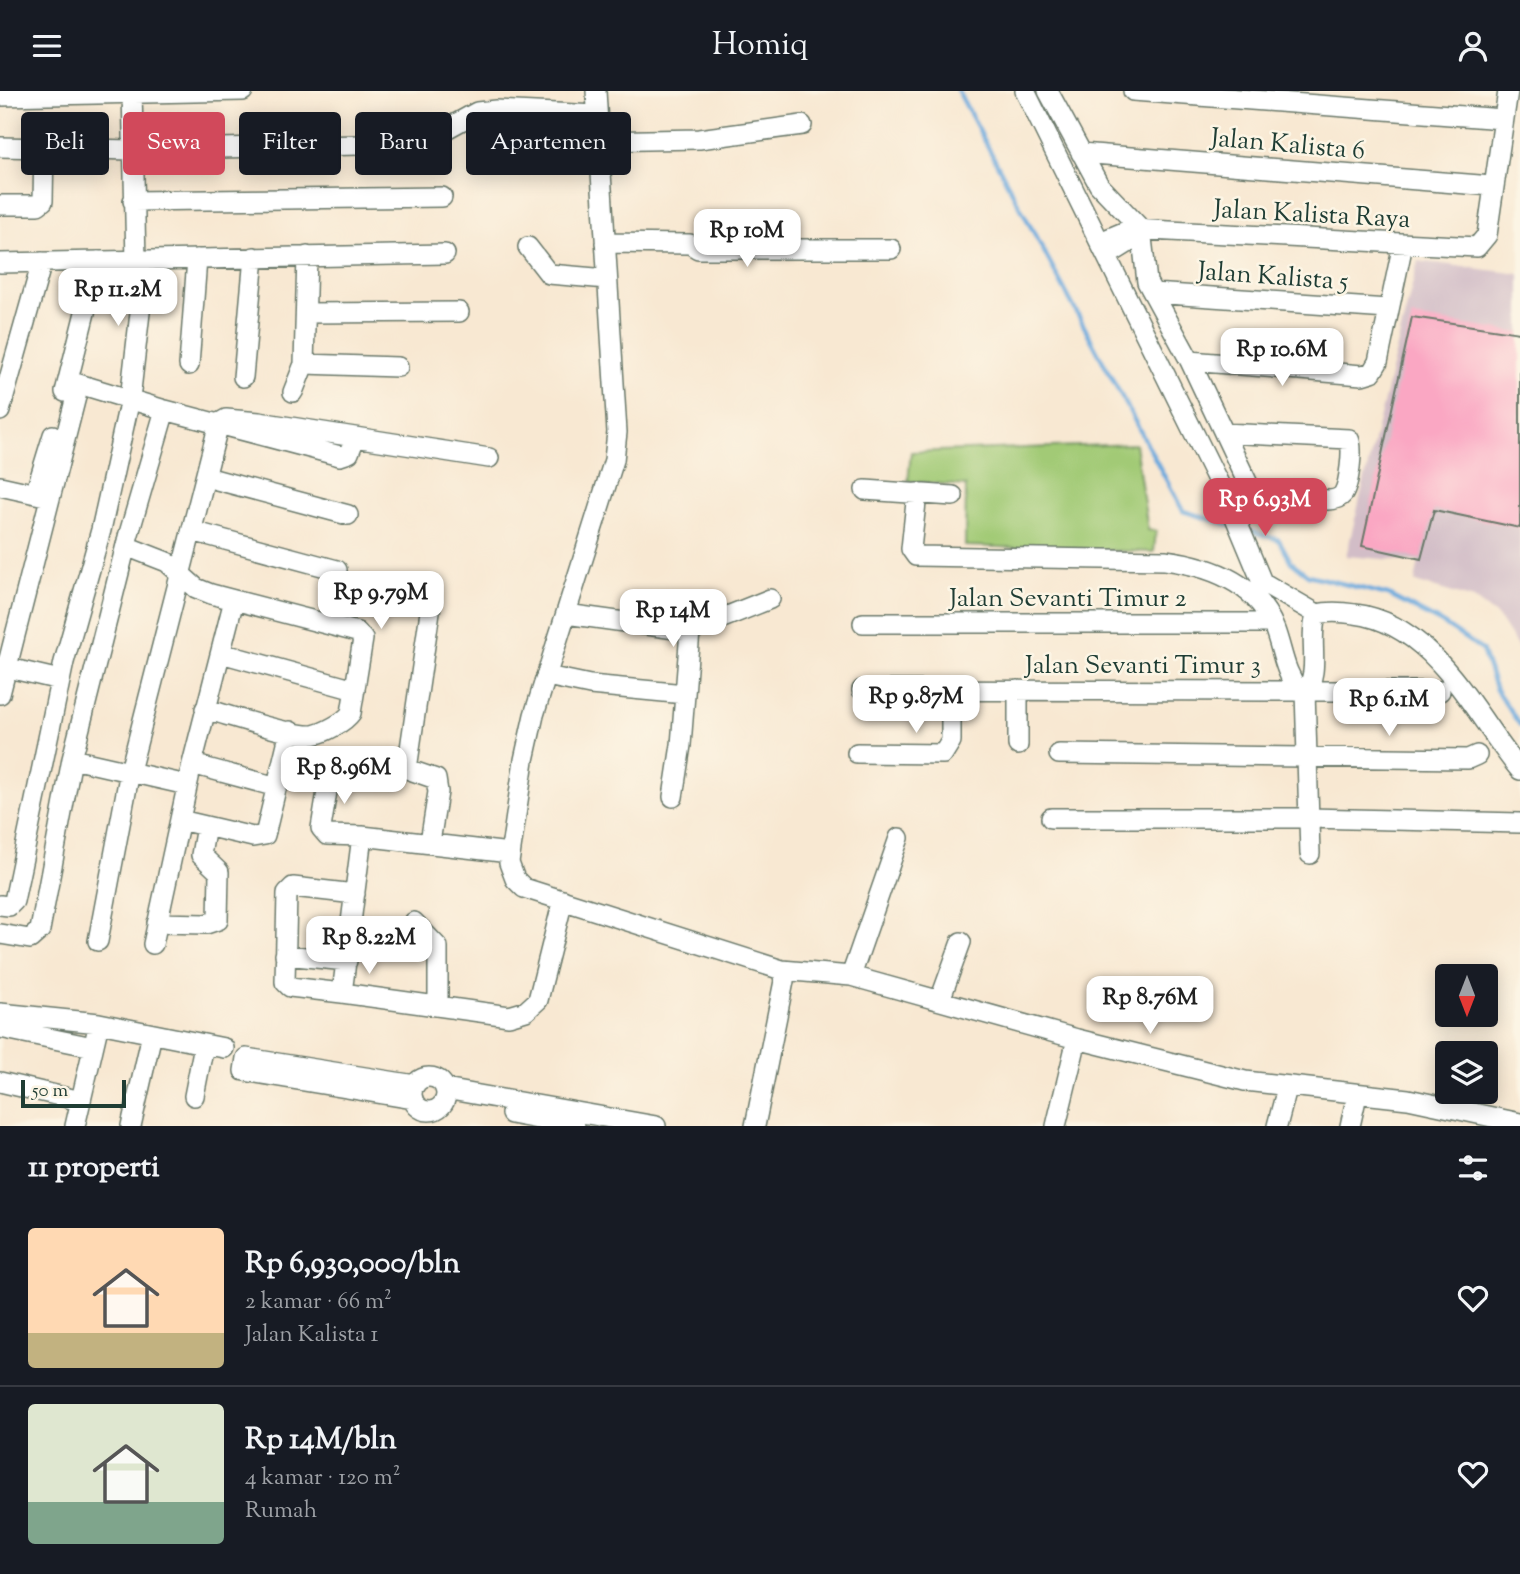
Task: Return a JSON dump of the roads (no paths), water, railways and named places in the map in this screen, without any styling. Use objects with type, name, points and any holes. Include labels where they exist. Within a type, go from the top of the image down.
[{"type":"street","points":[[0,96],[243,91]]},
{"type":"street","points":[[596,91],[596,112]]},
{"type":"street","points":[[1025,91],[1232,510],[1262,582],[1317,614],[1344,613],[1375,618],[1404,633],[1452,675],[1471,700],[1493,739],[1520,770]]},
{"type":"street","points":[[1048,91],[1100,185],[1141,229],[1145,272],[1153,293],[1190,361],[1224,433],[1255,494],[1328,500],[1337,498],[1344,492],[1353,448],[1346,438],[1224,433]]},
{"type":"street","points":[[1133,91],[1503,119]]},
{"type":"street","points":[[1492,186],[1507,91]]},
{"type":"street","points":[[132,93],[132,112]]},
{"type":"street","points":[[477,112],[544,112]]},
{"type":"street","points":[[225,148],[405,144],[437,134],[466,118]]},
{"type":"street","points":[[631,140],[699,139],[802,125]]},
{"type":"street","points":[[0,147],[21,147]]},
{"type":"street","name":"Jalan Kalista 6","points":[[1081,153],[1492,186]]},
{"type":"street","points":[[0,205],[38,205],[43,201],[43,175]]},
{"type":"street","points":[[0,905],[9,906],[14,901],[61,680],[101,530],[130,399],[141,261],[132,175]]},
{"type":"street","points":[[600,175],[617,411],[614,460],[547,676],[524,761],[510,853],[512,871],[520,884],[782,970],[850,976],[1077,1039],[1245,1081],[1454,1107],[1520,1123]]},
{"type":"street","name":"Jalan Kalista Raya","points":[[1141,229],[1480,246],[1487,235],[1492,186]]},
{"type":"street","points":[[133,201],[442,197]]},
{"type":"street","points":[[1104,249],[1136,238],[1141,229]]},
{"type":"street","points":[[605,243],[690,244],[698,249],[891,249]]},
{"type":"street","points":[[1190,361],[1362,375],[1372,372],[1378,362],[1403,244]]},
{"type":"street","points":[[528,247],[549,274],[607,279]]},
{"type":"street","points":[[0,263],[445,254]]},
{"type":"street","points":[[293,391],[304,365],[307,256]]},
{"type":"street","points":[[243,377],[254,257]]},
{"type":"street","points":[[189,365],[197,259]]},
{"type":"street","points":[[0,694],[3,667],[42,495],[74,383],[99,261]]},
{"type":"street","points":[[0,411],[42,262]]},
{"type":"street","name":"Jalan Kalista 5","points":[[1153,293],[1388,309]]},
{"type":"street","points":[[306,313],[459,312]]},
{"type":"street","points":[[304,365],[398,367]]},
{"type":"street","points":[[74,383],[165,410],[344,456],[352,450],[355,438],[489,458]]},
{"type":"street","points":[[0,935],[30,939],[38,934],[72,759],[126,546],[165,410]]},
{"type":"street","points":[[98,940],[130,771],[219,423]]},
{"type":"street","points":[[206,477],[348,515]]},
{"type":"street","points":[[0,486],[42,495]]},
{"type":"street","points":[[865,490],[953,496]]},
{"type":"street","points":[[917,493],[911,548],[916,556],[1165,560],[1195,564],[1217,571],[1245,589],[1272,623],[1287,674],[1302,691],[1310,854]]},
{"type":"street","points":[[192,531],[337,570]]},
{"type":"street","points":[[126,546],[167,562],[196,588],[359,634],[363,642],[351,713],[347,718],[314,735],[205,709]]},
{"type":"street","points":[[407,769],[432,598]]},
{"type":"street","points":[[566,614],[690,631],[770,599]]},
{"type":"street","points":[[153,944],[187,785],[234,600]]},
{"type":"street","points":[[1302,691],[1311,680],[1312,636],[1317,614]]},
{"type":"street","name":"Jalan Sevanti Timur 2","points":[[863,623],[1272,623]]},
{"type":"street","points":[[673,797],[690,631]]},
{"type":"street","points":[[221,653],[355,690]]},
{"type":"street","points":[[3,667],[61,680]]},
{"type":"street","points":[[547,676],[590,685],[685,694]]},
{"type":"street","name":"Jalan Sevanti Timur 3","points":[[862,690],[1440,691]]},
{"type":"street","points":[[1018,690],[1018,745]]},
{"type":"street","points":[[857,754],[943,754],[951,741],[951,691]]},
{"type":"street","points":[[180,820],[263,837],[266,834],[290,731]]},
{"type":"street","points":[[1059,754],[1468,759],[1477,755]]},
{"type":"street","points":[[72,759],[187,785]]},
{"type":"street","points":[[430,842],[438,781],[407,769],[342,759],[332,763],[322,831],[327,835],[430,842],[510,853]]},
{"type":"street","points":[[192,764],[277,787]]},
{"type":"street","points":[[1051,818],[1309,818],[1520,823]]},
{"type":"street","points":[[157,923],[206,924],[218,920],[219,872],[201,855],[206,826]]},
{"type":"street","points":[[342,993],[362,836]]},
{"type":"street","points":[[850,976],[899,838]]},
{"type":"street","points":[[355,894],[293,887],[289,890],[285,980],[290,987],[509,1016],[533,1006],[538,1000],[563,900]]},
{"type":"street","points":[[414,922],[438,947],[438,1006]]},
{"type":"street","points":[[940,1000],[961,942]]},
{"type":"street","points":[[285,955],[347,961]]},
{"type":"street","points":[[755,1126],[784,981],[782,970]]},
{"type":"street","points":[[0,1013],[99,1023],[224,1048]]},
{"type":"street","points":[[75,1126],[99,1023]]},
{"type":"street","points":[[0,1028],[93,1047]]},
{"type":"street","points":[[131,1126],[152,1034]]},
{"type":"street","points":[[1056,1126],[1077,1039]]},
{"type":"street","points":[[194,1096],[204,1045]]},
{"type":"street","points":[[419,1105],[246,1058],[244,1071],[437,1109],[444,1095]]},
{"type":"street","points":[[419,1105],[420,1080],[432,1078],[444,1095],[575,1126]]},
{"type":"street","points":[[0,1082],[81,1101]]},
{"type":"street","points":[[1277,1126],[1287,1087]]},
{"type":"street","points":[[444,1095],[656,1126]]},
{"type":"street","points":[[1350,1126],[1356,1095]]},
{"type":"waterway","points":[[958,91],[1183,511],[1232,526]]},
{"type":"waterway","points":[[1247,530],[1279,540],[1291,562],[1308,575],[1388,595],[1442,623],[1482,650],[1496,690],[1520,725]]}]
